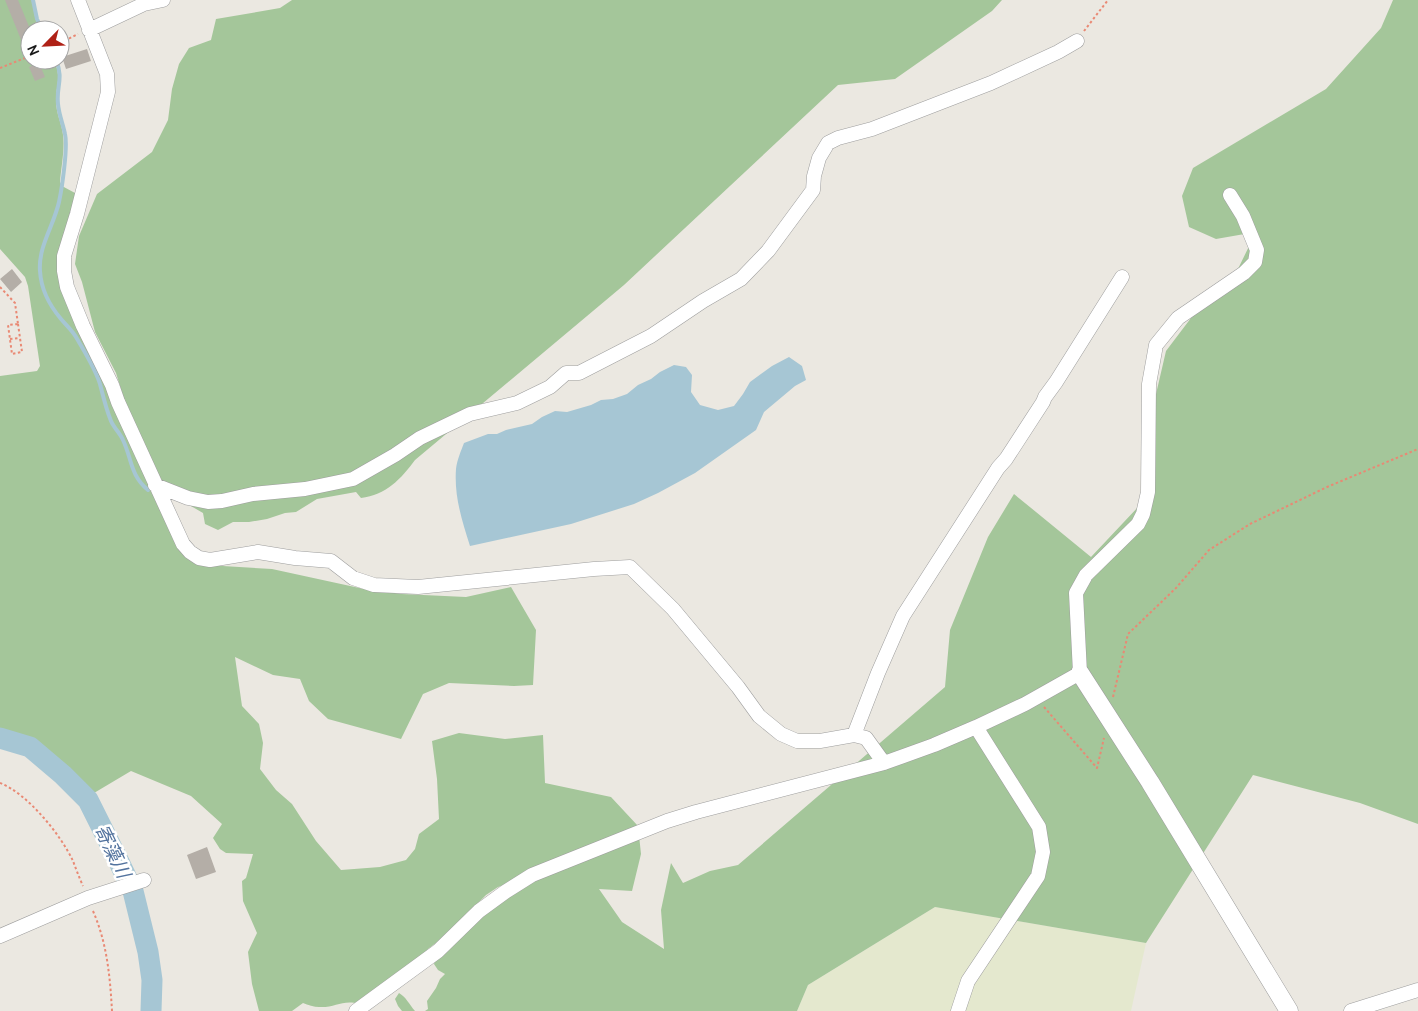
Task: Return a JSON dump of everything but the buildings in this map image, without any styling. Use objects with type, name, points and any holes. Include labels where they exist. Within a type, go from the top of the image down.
[{"type":"street","points":[[78,0],[107,74],[108,92],[77,214],[64,256],[67,287],[182,544],[190,552],[199,558],[210,560],[258,552],[332,561],[353,578],[374,585],[418,587],[630,567],[673,610],[759,716],[781,734],[797,741],[820,741],[854,735],[866,738],[884,763]]},
{"type":"street","points":[[89,30],[144,4],[163,0]]},
{"type":"street","points":[[155,485],[188,498],[208,502],[353,479],[420,438],[470,414],[518,403],[550,387],[566,373],[579,373],[651,336],[702,301],[741,278],[768,251],[813,190],[814,176],[819,158],[828,142],[872,129],[991,83],[1058,52],[1077,41]]},
{"type":"street","points":[[1230,195],[1243,216],[1257,250],[1255,262],[1244,273],[1178,318],[1156,345],[1149,384],[1148,492],[1143,514],[1138,524],[1086,575],[1076,593],[1080,673],[1150,782],[1289,1011]]},
{"type":"street","points":[[854,735],[903,616],[1056,382],[1122,277]]},
{"type":"street","points":[[356,1011],[438,951],[498,896],[532,875],[674,818],[884,763],[934,745],[1036,698],[1080,673]]},
{"type":"street","points":[[958,1011],[968,981],[1038,876],[1043,852],[1039,827],[976,727]]},
{"type":"street","points":[[0,936],[88,898],[144,880]]},
{"type":"street","points":[[1351,1011],[1418,990]]},
{"type":"path","points":[[1077,41],[1108,0]]},
{"type":"path","points":[[70,38],[89,30]]},
{"type":"path","points":[[0,68],[20,60]]},
{"type":"path","points":[[0,287],[15,303],[18,324],[20,338],[22,352],[12,354],[8,325],[18,324]]},
{"type":"path","points":[[10,339],[20,338]]},
{"type":"path","points":[[1112,701],[1128,634],[1176,588],[1209,550],[1250,524],[1327,487],[1418,449]]},
{"type":"path","points":[[1036,698],[1097,768],[1106,730]]},
{"type":"path","points":[[0,783],[22,795],[39,812],[55,832],[72,859],[100,926],[110,979],[112,1011]]},
{"type":"green space","points":[[0,0],[32,0],[36,20],[20,20],[20,70],[57,70],[56,105],[63,140],[60,182],[62,186],[75,193],[76,197],[59,257],[152,490],[206,565],[272,569],[364,589],[402,594],[466,597],[511,587],[536,630],[533,685],[449,683],[423,694],[401,739],[328,719],[309,701],[300,679],[273,675],[235,657],[242,706],[259,724],[263,743],[260,769],[276,790],[292,804],[316,841],[341,870],[380,867],[406,860],[415,849],[419,834],[439,819],[437,779],[432,741],[459,733],[505,739],[543,735],[545,783],[611,797],[638,826],[641,854],[632,891],[599,889],[622,922],[664,949],[661,910],[671,863],[683,883],[710,871],[738,865],[945,687],[950,630],[988,537],[1014,494],[1091,557],[1139,506],[1153,407],[1166,351],[1191,318],[1236,273],[1256,232],[1216,239],[1189,227],[1182,196],[1193,168],[1326,89],[1381,28],[1393,0],[1418,0],[1418,824],[1360,803],[1253,775],[1146,943],[935,907],[808,985],[797,1011],[425,1011],[428,1009],[427,1001],[445,974],[438,970],[434,964],[436,957],[514,882],[498,887],[486,895],[445,936],[428,949],[421,961],[359,1004],[348,1002],[319,1007],[303,1003],[292,1011],[259,1011],[252,984],[248,952],[257,933],[243,901],[242,881],[246,878],[253,854],[226,853],[220,849],[213,838],[222,824],[191,796],[131,771],[94,793],[53,756],[28,739],[0,730],[0,376],[37,371],[40,366],[25,277],[0,249]]},
{"type":"green space","points":[[292,0],[1002,0],[992,11],[895,79],[838,85],[624,285],[415,460],[398,480],[385,490],[361,498],[356,492],[317,499],[296,512],[249,522],[233,522],[218,530],[205,524],[203,513],[165,494],[125,402],[116,373],[95,332],[82,282],[75,264],[79,236],[97,194],[152,152],[168,120],[172,89],[179,64],[189,48],[211,40],[216,19],[280,8]]},
{"type":"green space","points":[[935,907],[1146,943],[1131,1011],[797,1011],[808,985]]},
{"type":"green space","points":[[399,993],[415,1011],[402,1011],[395,999]]},
{"type":"water","points":[[789,357],[802,366],[806,380],[795,386],[764,412],[756,430],[695,473],[634,504],[571,524],[470,546],[456,489],[457,466],[464,443],[488,434],[497,434],[532,424],[555,411],[567,412],[601,400],[613,399],[627,394],[638,385],[674,365],[686,367],[692,375],[691,392],[700,405],[718,410],[734,406],[750,382],[772,366]]},
{"type":"waterway","points":[[33,0],[37,20]]},
{"type":"waterway","points":[[59,70],[60,78],[58,104],[66,140],[65,158],[57,211],[41,253],[41,278],[44,291],[50,303],[74,334],[92,366],[98,378],[111,421],[123,440],[138,479],[148,490]]},
{"type":"waterway","name":"寄藻川","points":[[0,738],[30,747],[63,775],[88,800],[133,891],[148,952],[152,980],[151,1011]]}]
